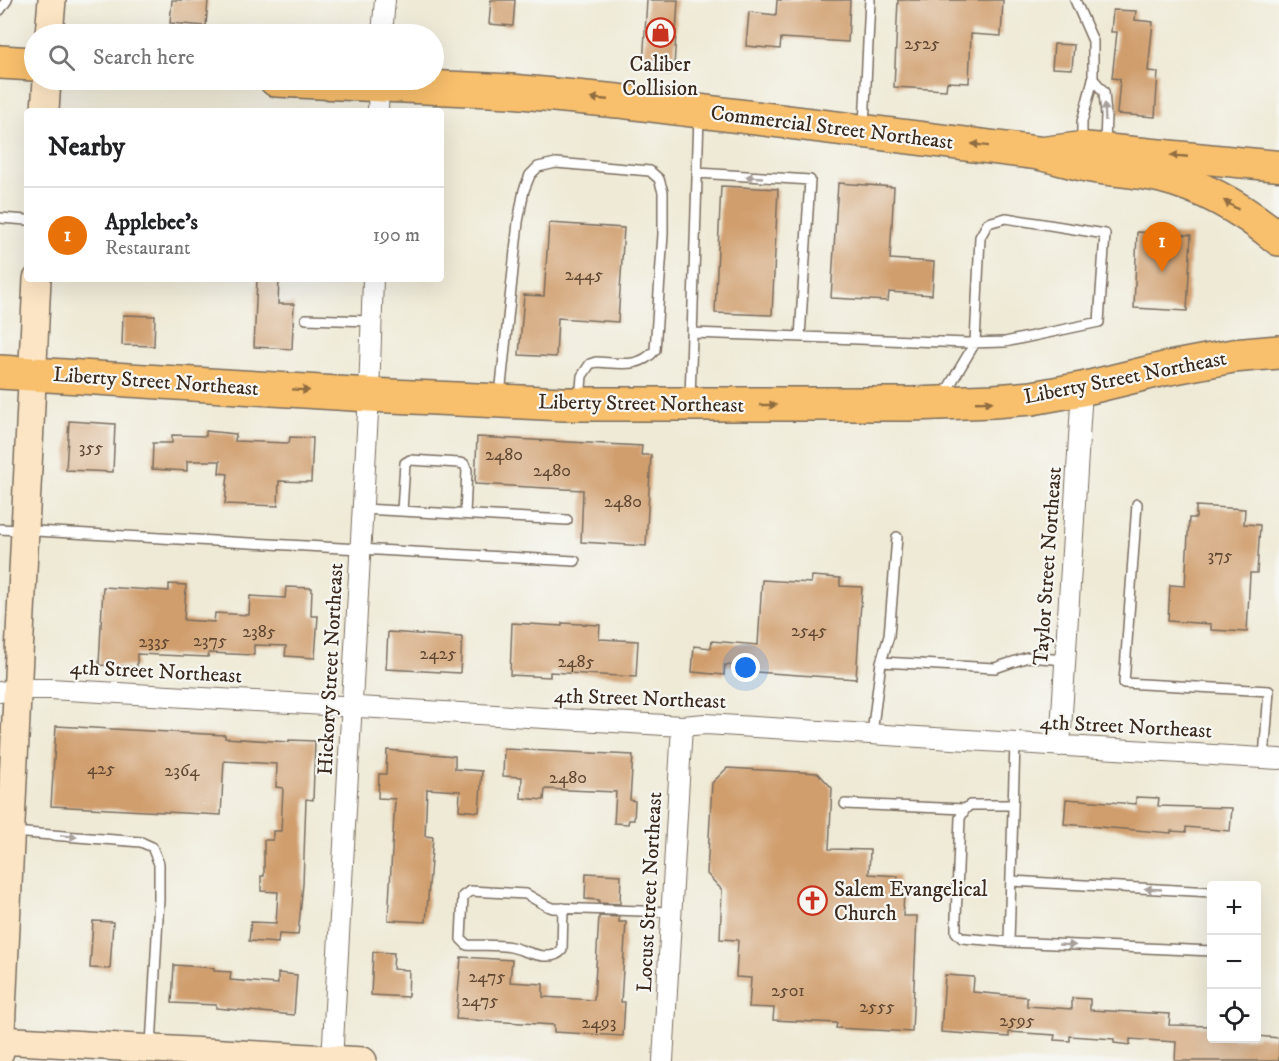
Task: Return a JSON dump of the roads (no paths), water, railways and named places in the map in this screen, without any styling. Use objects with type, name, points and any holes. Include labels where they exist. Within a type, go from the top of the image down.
[{"type":"highway","points":[[0,62],[24,63]]},
{"type":"highway","name":"Commercial Street Northeast","points":[[361,90],[378,92],[511,91],[863,130],[1038,153]]},
{"type":"highway","points":[[1038,153],[1094,166],[1161,176],[1194,187],[1222,199],[1257,221],[1279,239]]},
{"type":"highway","name":"Liberty Street Northeast","points":[[0,372],[369,395],[579,404],[939,403],[1022,399],[1082,389],[1164,369],[1233,356],[1279,352]]},
{"type":"main road","points":[[51,24],[52,0]]},
{"type":"main road","points":[[45,108],[46,90]]},
{"type":"main road","name":"Commercial Street Northeast","points":[[1038,153],[1093,148],[1279,166]]},
{"type":"main road","points":[[0,1052],[4,881],[11,831],[9,691],[13,530],[33,374],[37,282]]},
{"type":"main road","points":[[0,1040],[363,1061]]},
{"type":"street","points":[[383,24],[385,0]]},
{"type":"street","name":"Hickory Street Northeast","points":[[332,1060],[361,550],[373,282]]},
{"type":"street","name":"Taylor Street Northeast","points":[[1060,746],[1082,389]]},
{"type":"street","name":"4th Street Northeast","points":[[9,691],[50,689],[682,726],[705,724],[1271,759]]},
{"type":"street","name":"Locust Street Northeast","points":[[663,1061],[682,726]]},
{"type":"lane","points":[[0,10],[7,0]]},
{"type":"lane","points":[[863,130],[870,0]]},
{"type":"lane","points":[[1075,0],[1093,41],[1093,79],[1082,122],[1093,148]]},
{"type":"lane","points":[[1093,79],[1104,92],[1106,115],[1093,148]]},
{"type":"lane","points":[[689,404],[699,111]]},
{"type":"lane","points":[[500,401],[518,222],[524,190],[530,175],[538,167],[556,163],[650,171],[659,179],[663,201],[655,350],[648,359],[637,363],[596,362],[590,364],[582,376],[579,404]]},
{"type":"lane","points":[[697,173],[810,180],[800,337]]},
{"type":"lane","points":[[0,218],[24,220]]},
{"type":"lane","points":[[692,333],[975,343],[1005,342],[1099,322],[1105,234],[1006,219],[988,223],[980,237],[975,343],[939,403]]},
{"type":"lane","points":[[306,318],[371,321]]},
{"type":"lane","points":[[402,511],[405,463],[410,460],[464,464],[467,470],[465,514]]},
{"type":"lane","points":[[1137,504],[1124,683],[1269,691],[1271,759]]},
{"type":"lane","points":[[363,509],[567,520]]},
{"type":"lane","points":[[13,530],[575,561]]},
{"type":"lane","points":[[872,734],[881,662],[889,636],[897,537]]},
{"type":"lane","points":[[881,662],[995,668],[1028,657],[1065,660]]},
{"type":"lane","points":[[1009,942],[1015,743]]},
{"type":"lane","points":[[845,804],[965,809]]},
{"type":"lane","points":[[1013,804],[970,805],[960,818],[956,932],[962,938],[1207,951]]},
{"type":"lane","points":[[11,831],[141,842],[152,847],[159,864],[159,899],[151,1049]]},
{"type":"lane","points":[[1011,881],[1207,892]]},
{"type":"lane","points":[[563,908],[562,950],[554,956],[528,954],[510,947],[466,945],[462,939],[464,896],[467,892],[526,894],[547,906],[563,908],[672,912]]},
{"type":"place","name":"Caliber Collision","points":[[660,33]]},
{"type":"place","name":"Applebee's","points":[[1162,272]]},
{"type":"place","name":"Salem Evangelical Church","points":[[813,901]]}]
